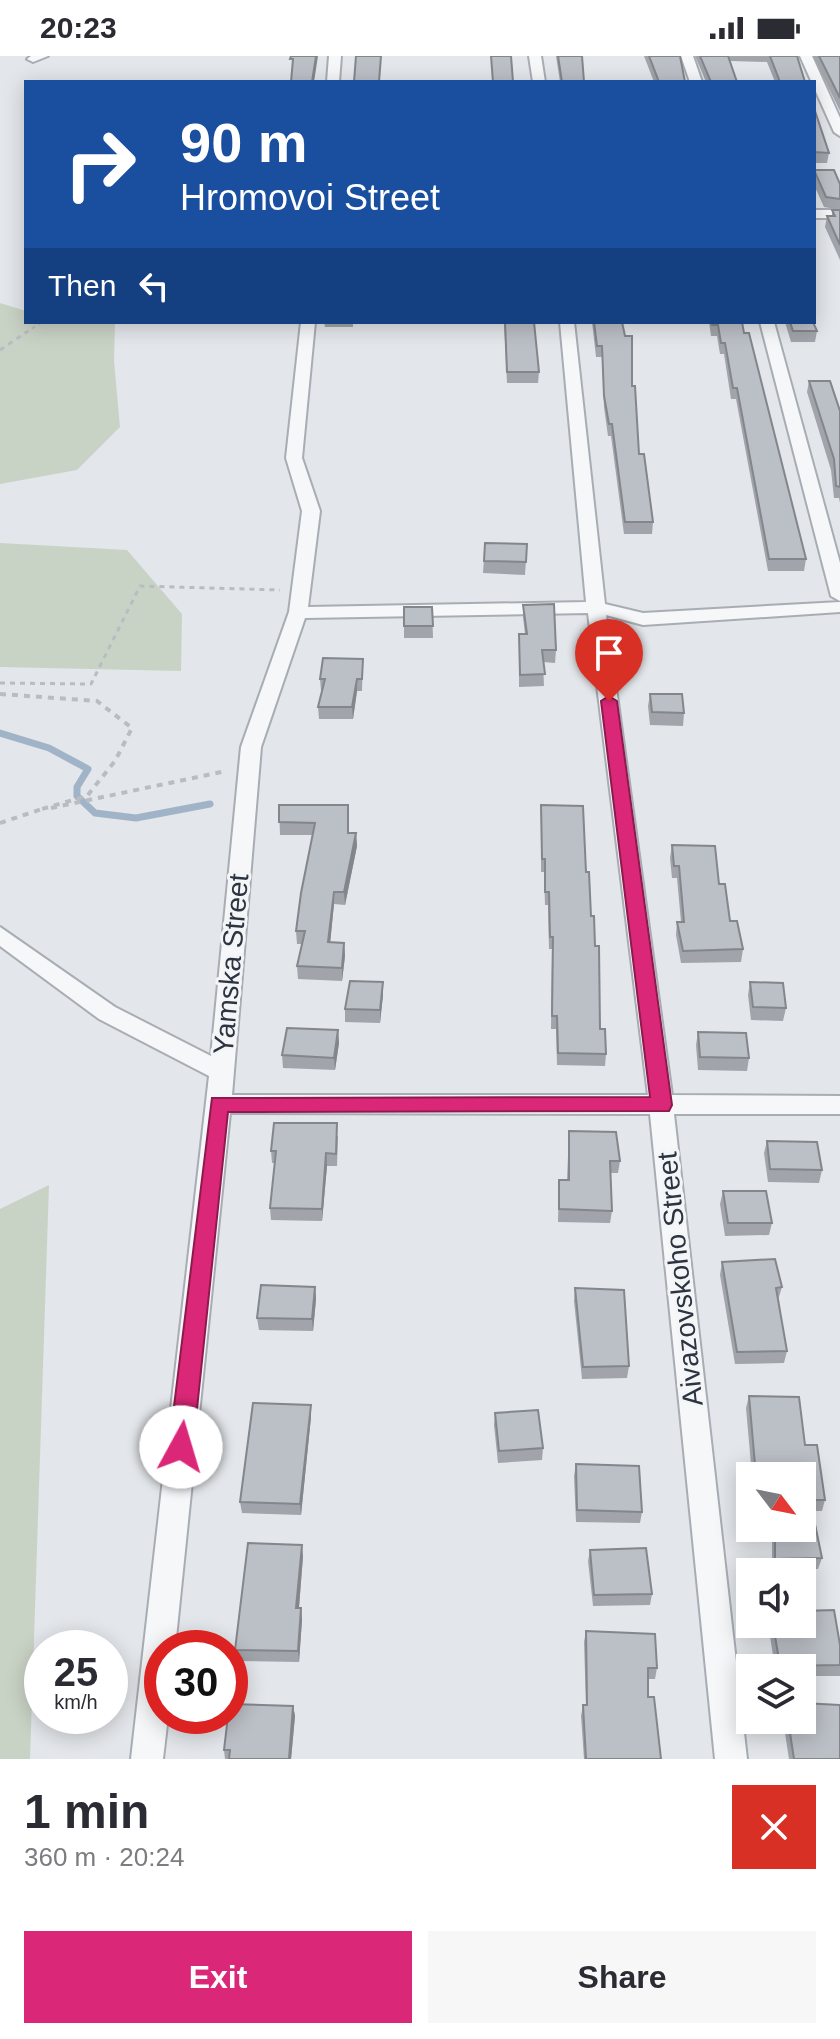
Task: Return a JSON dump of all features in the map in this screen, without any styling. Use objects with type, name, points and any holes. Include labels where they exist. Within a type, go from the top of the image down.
[{"type":"street","points":[[333,80],[335,56]]},
{"type":"street","points":[[535,56],[539,80]]},
{"type":"street","points":[[687,56],[695,80]]},
{"type":"street","points":[[806,56],[840,132]]},
{"type":"street","points":[[816,214],[840,214]]},
{"type":"street","name":"Yamska Street","points":[[147,1759],[219,1104],[248,767],[251,747],[299,601],[311,511],[294,458],[308,324]]},
{"type":"street","name":"Aivazovskoho Street","points":[[567,324],[596,607],[661,1105],[731,1759]]},
{"type":"street","points":[[768,324],[840,596]]},
{"type":"street","points":[[299,601],[371,614],[596,607],[643,619],[840,607]]},
{"type":"street","points":[[0,935],[107,1013],[222,1072]]},
{"type":"street","points":[[219,1104],[840,1105]]},
{"type":"path","points":[[0,350],[39,324]]},
{"type":"path","points":[[0,683],[91,684],[140,586],[299,601]]},
{"type":"path","points":[[0,694],[97,701],[132,728],[115,761],[87,796],[0,823]]},
{"type":"path","points":[[42,809],[71,806],[248,767]]},
{"type":"green space","points":[[0,303],[24,310],[24,324],[115,324],[114,361],[120,427],[77,470],[0,484]]},
{"type":"green space","points":[[0,543],[127,550],[182,614],[181,671],[0,667]]},
{"type":"green space","points":[[49,1185],[34,1630],[24,1630],[24,1734],[31,1734],[30,1759],[0,1759],[0,1209]]},
{"type":"building","points":[[291,56],[316,56],[312,80],[291,80],[293,59],[290,59]]},
{"type":"building","points":[[356,56],[381,56],[379,80],[354,80]]},
{"type":"building","points":[[491,56],[511,56],[513,80],[493,80]]},
{"type":"building","points":[[558,56],[582,56],[584,80],[562,80]]},
{"type":"building","points":[[649,56],[680,56],[685,80],[658,80]]},
{"type":"building","points":[[700,56],[728,56],[736,80],[710,80]]},
{"type":"building","points":[[770,56],[797,56],[804,80],[779,80]]},
{"type":"building","points":[[819,56],[840,56],[840,98]]},
{"type":"building","points":[[816,114],[829,153],[816,152]]},
{"type":"building","points":[[816,170],[834,170],[840,184],[840,199],[826,197]]},
{"type":"building","points":[[832,210],[840,210],[840,245],[827,216],[835,216]]},
{"type":"building","points":[[505,324],[534,324],[539,372],[507,372]]},
{"type":"building","points":[[594,324],[622,324],[625,336],[632,336],[632,386],[635,386],[639,454],[644,454],[653,522],[625,522],[612,424],[609,424],[604,396],[602,346],[597,346]]},
{"type":"building","points":[[742,324],[744,333],[749,333],[806,559],[769,559],[737,388],[733,388],[725,343],[721,343],[718,325],[712,325]]},
{"type":"building","points":[[791,324],[814,324],[817,331],[793,331]]},
{"type":"building","points":[[809,381],[830,381],[840,411],[840,487],[836,486],[834,459]]},
{"type":"building","points":[[485,543],[527,544],[526,562],[484,561]]},
{"type":"building","points":[[554,604],[556,650],[542,650],[545,674],[520,675],[519,634],[527,634],[523,605]]},
{"type":"building","points":[[404,607],[432,607],[433,626],[404,626]]},
{"type":"building","points":[[323,658],[363,659],[362,679],[357,679],[352,707],[318,707],[325,679],[320,679]]},
{"type":"building","points":[[650,694],[682,694],[684,713],[652,712]]},
{"type":"building","points":[[279,805],[348,805],[348,833],[356,833],[344,892],[334,892],[328,942],[344,943],[342,968],[297,966],[305,931],[296,931],[315,823],[279,822]]},
{"type":"building","points":[[541,805],[583,806],[591,916],[594,916],[595,946],[599,946],[600,1029],[605,1029],[606,1054],[558,1053],[557,1016],[552,1016],[553,937],[550,937],[549,892],[545,892],[545,859],[542,859]]},
{"type":"building","points":[[672,845],[715,846],[719,884],[725,884],[730,921],[737,921],[743,949],[683,951],[677,922],[684,922],[679,866],[674,866]]},
{"type":"building","points":[[350,981],[383,982],[380,1010],[345,1009]]},
{"type":"building","points":[[750,982],[783,983],[786,1008],[753,1007]]},
{"type":"building","points":[[287,1028],[338,1030],[334,1058],[282,1055]]},
{"type":"building","points":[[698,1032],[746,1033],[749,1058],[700,1057]]},
{"type":"building","points":[[274,1123],[337,1123],[336,1154],[326,1153],[322,1209],[270,1208],[276,1151],[271,1151]]},
{"type":"building","points":[[569,1131],[616,1132],[620,1161],[610,1161],[612,1211],[559,1209],[559,1180],[569,1180]]},
{"type":"building","points":[[767,1141],[817,1142],[822,1170],[770,1169]]},
{"type":"building","points":[[723,1191],[766,1191],[772,1223],[728,1223]]},
{"type":"building","points":[[775,1259],[782,1287],[776,1288],[787,1351],[737,1352],[722,1262]]},
{"type":"building","points":[[261,1285],[315,1287],[312,1319],[257,1318]]},
{"type":"building","points":[[575,1288],[624,1290],[629,1366],[583,1367]]},
{"type":"building","points":[[749,1396],[799,1397],[805,1445],[817,1445],[825,1500],[816,1500],[816,1462],[755,1462]]},
{"type":"building","points":[[253,1403],[311,1405],[300,1504],[240,1502]]},
{"type":"building","points":[[538,1410],[543,1448],[499,1451],[495,1413]]},
{"type":"building","points":[[576,1464],[639,1466],[642,1512],[577,1510]]},
{"type":"building","points":[[816,1529],[822,1558],[775,1558],[775,1542],[816,1542]]},
{"type":"building","points":[[248,1543],[302,1545],[296,1608],[301,1608],[298,1651],[248,1650],[248,1630],[237,1630]]},
{"type":"building","points":[[646,1548],[652,1594],[594,1595],[590,1550]]},
{"type":"building","points":[[834,1610],[840,1665],[816,1665],[816,1654],[778,1654],[775,1638],[816,1638],[816,1611]]},
{"type":"building","points":[[586,1631],[655,1634],[657,1668],[648,1668],[648,1697],[654,1697],[661,1759],[586,1759],[583,1705],[587,1705]]},
{"type":"building","points":[[816,1704],[840,1705],[840,1759],[794,1759],[790,1734],[816,1734]]},
{"type":"building","points":[[248,1705],[293,1706],[289,1759],[229,1759],[230,1750],[224,1750],[226,1734],[248,1734]]},
{"type":"waterway","points":[[0,733],[49,748],[88,769],[77,787],[77,796],[95,813],[136,818],[210,804]]},
{"type":"route","points":[[181,1447],[219,1104],[661,1105],[609,701]]}]
